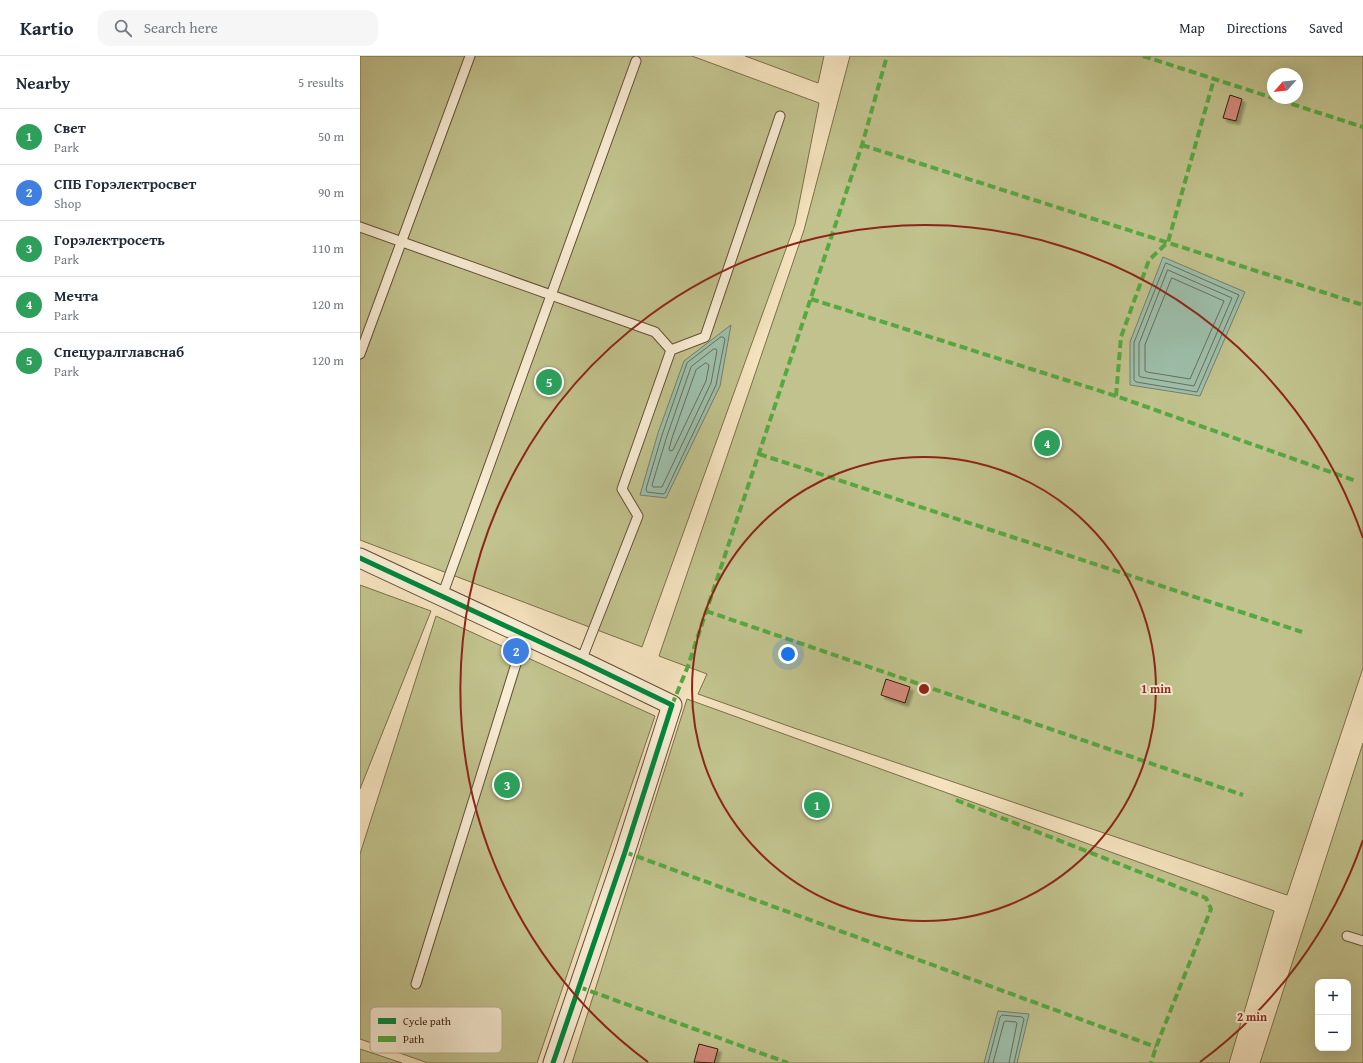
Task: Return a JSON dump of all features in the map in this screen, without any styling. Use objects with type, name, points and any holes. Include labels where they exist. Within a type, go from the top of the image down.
[{"type":"street","points":[[360,558],[672,705],[625,852],[554,1063]]},
{"type":"lane","points":[[360,354],[470,56]]},
{"type":"lane","points":[[442,596],[636,61]]},
{"type":"lane","points":[[581,661],[638,516],[622,489],[671,350],[704,337],[780,116]]},
{"type":"lane","points":[[360,228],[655,332],[671,350]]},
{"type":"lane","points":[[416,984],[525,635]]},
{"type":"lane","points":[[1347,936],[1363,941]]},
{"type":"green space","points":[[360,56],[692,56],[819,103],[795,224],[642,647],[360,540]]},
{"type":"green space","points":[[745,56],[824,56],[818,83]]},
{"type":"green space","points":[[850,56],[1363,56],[1363,668],[1287,895],[698,694],[707,674],[659,656],[804,230]]},
{"type":"green space","points":[[360,585],[431,611],[360,789]]},
{"type":"green space","points":[[436,616],[655,716],[537,1063],[428,1063],[400,1053],[502,1053],[502,1007],[370,1007],[370,1043],[360,1039],[360,854]]},
{"type":"green space","points":[[687,699],[1274,911],[1229,1063],[572,1063]]},
{"type":"green space","points":[[1363,743],[1363,1063],[1260,1063]]},
{"type":"green space","points":[[360,1049],[402,1063],[360,1063]]},
{"type":"water","points":[[1163,257],[1245,292],[1200,396],[1130,385],[1130,342]]},
{"type":"water","points":[[731,325],[720,386],[666,498],[640,495],[658,433],[684,361]]},
{"type":"water","points":[[998,1011],[1029,1014],[1017,1063],[984,1063]]},
{"type":"building","points":[[1230,95],[1242,99],[1236,121],[1223,118]]},
{"type":"building","points":[[886,679],[910,687],[905,703],[881,695]]},
{"type":"building","points":[[699,1044],[718,1049],[714,1063],[694,1062]]},
{"type":"marked path","points":[[672,705],[688,666],[862,145],[887,56]]},
{"type":"marked path","points":[[1143,56],[1363,127]]},
{"type":"marked path","points":[[1116,396],[1121,337],[1149,260],[1168,242],[1214,79]]},
{"type":"marked path","points":[[862,145],[1363,305]]},
{"type":"marked path","points":[[811,299],[1116,396],[1356,481]]},
{"type":"marked path","points":[[759,454],[1302,632]]},
{"type":"marked path","points":[[706,611],[1243,795]]},
{"type":"marked path","points":[[956,800],[1206,898],[1211,909],[1151,1063]]},
{"type":"marked path","points":[[625,852],[1156,1047]]},
{"type":"marked path","points":[[579,987],[788,1063]]},
{"type":"cycle path","points":[[360,558],[672,705],[625,852],[553,1063]]},
{"type":"place","name":"Спецуралглавснаб","points":[[549,382]]},
{"type":"place","name":"Мечта","points":[[1047,443]]},
{"type":"place","name":"СПБ Горэлектросвет","points":[[516,651]]},
{"type":"place","name":"Горэлектросеть","points":[[507,785]]},
{"type":"place","name":"Свет","points":[[817,805]]}]
